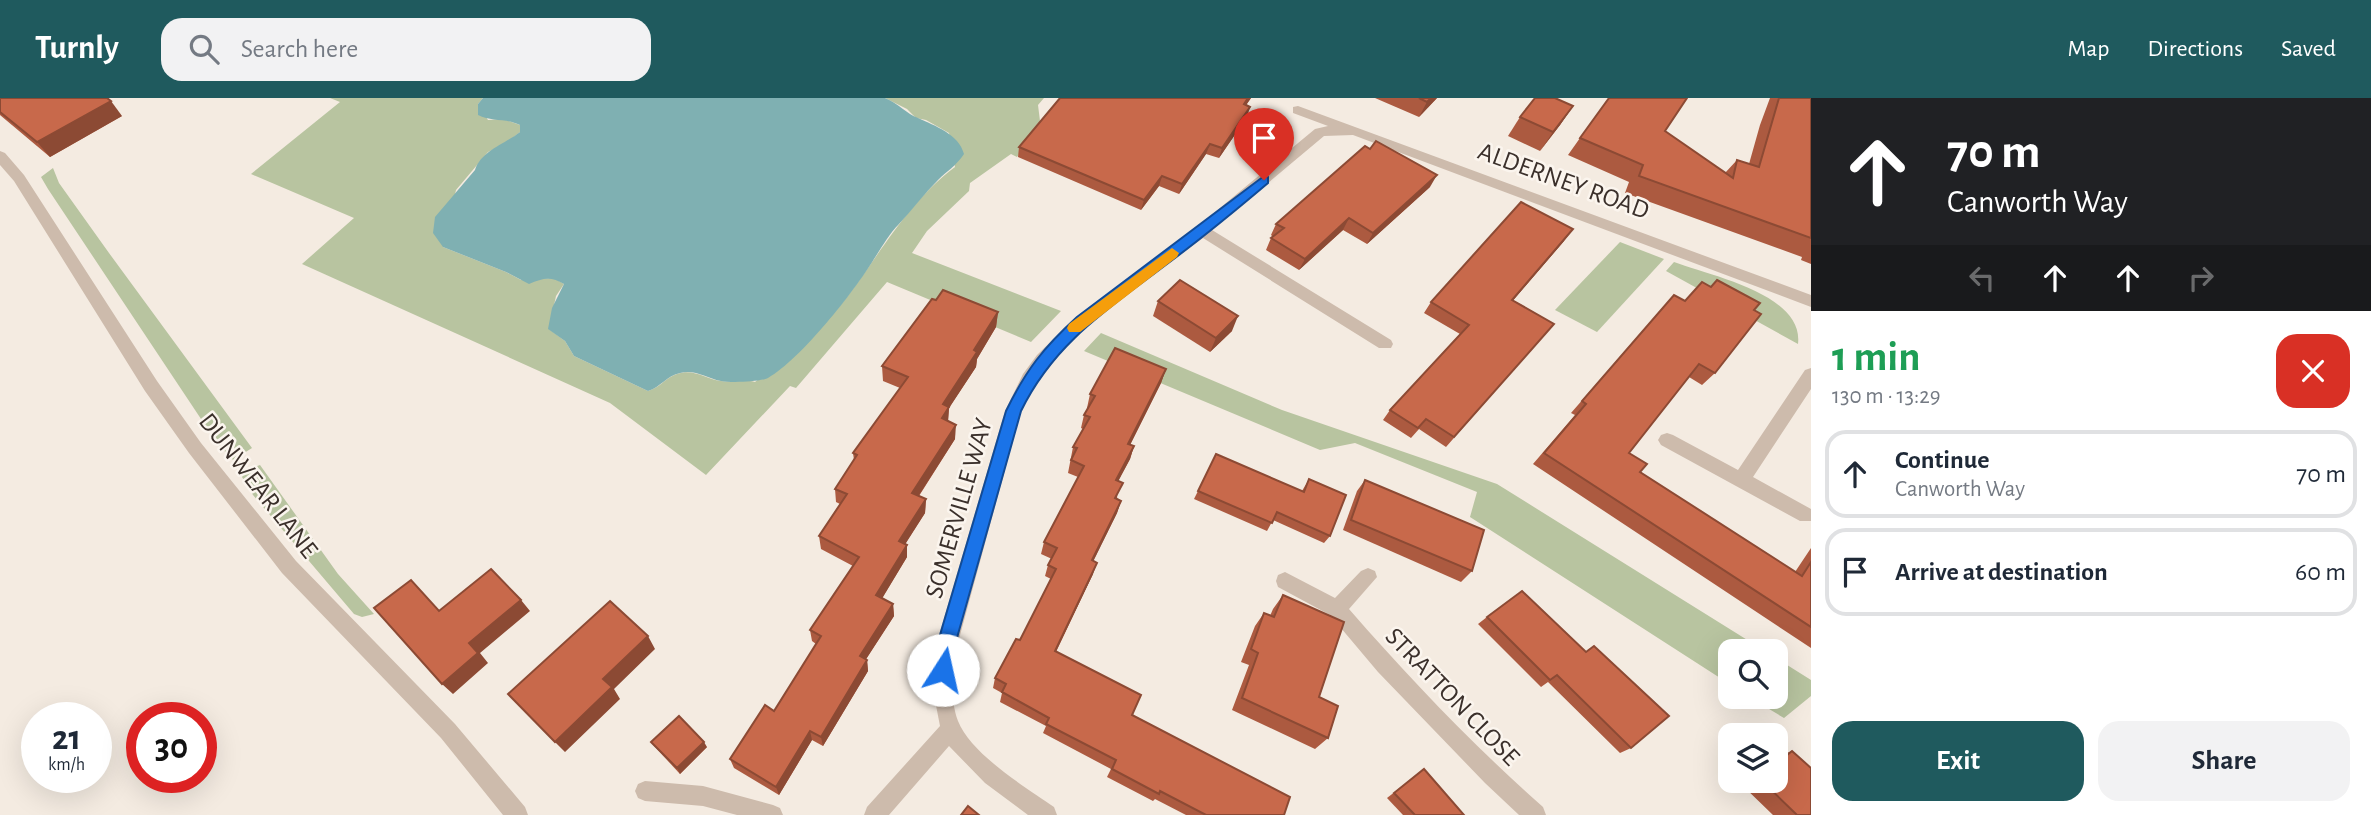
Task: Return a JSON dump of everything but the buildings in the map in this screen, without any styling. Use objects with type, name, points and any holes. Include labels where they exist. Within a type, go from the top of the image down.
[{"type":"street","name":"ALDERNEY ROAD","points":[[1298,110],[1627,230],[1811,302]]},
{"type":"street","name":"SOMERVILLE WAY","points":[[1046,815],[974,758],[951,729],[942,688],[944,652],[1013,411],[1029,379],[1043,360],[1082,321],[1202,231],[1320,132],[1335,129],[1356,131]]},
{"type":"street","name":"DUNWEAR LANE","points":[[0,156],[19,178],[151,386],[195,449],[289,567],[448,731],[516,815]]},
{"type":"street","points":[[1202,231],[1385,344]]},
{"type":"street","points":[[1741,480],[1811,375]]},
{"type":"street","points":[[1667,440],[1806,515]]},
{"type":"street","points":[[1337,609],[1368,577]]},
{"type":"street","name":"STRATTON CLOSE","points":[[1285,580],[1337,609],[1385,665],[1492,776],[1535,815]]},
{"type":"street","points":[[875,815],[951,729]]},
{"type":"lane","points":[[645,791],[703,796],[773,815]]},
{"type":"green space","points":[[330,98],[483,98],[478,104],[488,120],[503,119],[520,125],[520,132],[505,144],[488,152],[456,190],[443,247],[521,280],[554,278],[564,284],[556,296],[549,329],[565,341],[574,356],[648,391],[683,372],[721,381],[755,382],[799,347],[829,318],[922,197],[955,167],[949,133],[926,120],[916,118],[907,109],[885,98],[1044,98],[1038,105],[1041,129],[1017,157],[1011,154],[970,183],[969,191],[927,231],[912,253],[1061,311],[1031,342],[887,282],[796,388],[790,386],[706,475],[610,403],[302,264],[354,218],[251,174],[340,102]]},
{"type":"green space","points":[[53,168],[59,183],[252,448],[233,460],[217,443],[48,189],[41,177]]},
{"type":"green space","points":[[1620,242],[1664,259],[1597,332],[1555,310]]},
{"type":"green space","points":[[1674,262],[1731,281],[1771,300],[1786,312],[1796,327],[1798,344],[1666,271]]},
{"type":"green space","points":[[1101,333],[1282,410],[1497,484],[1746,639],[1718,639],[1718,677],[1470,517],[1477,492],[1355,443],[1320,450],[1084,351]]},
{"type":"green space","points":[[260,465],[338,574],[374,614],[362,617],[354,614],[253,495],[242,477],[249,469]]},
{"type":"green space","points":[[1788,666],[1811,680],[1811,696],[1784,718],[1769,709],[1788,709]]},
{"type":"water","points":[[483,98],[885,98],[952,136],[964,154],[892,232],[854,289],[826,324],[781,369],[768,378],[745,382],[721,381],[685,372],[675,374],[648,391],[574,356],[565,341],[548,329],[552,308],[564,284],[547,279],[529,284],[443,247],[433,233],[435,217],[482,158],[520,132],[520,125],[478,115],[478,104]]},
{"type":"slow traffic","points":[[1074,328],[1172,253]]},
{"type":"route","points":[[943,670],[944,652],[1013,411],[1029,379],[1056,345],[1082,321],[1202,231],[1264,180]]}]
